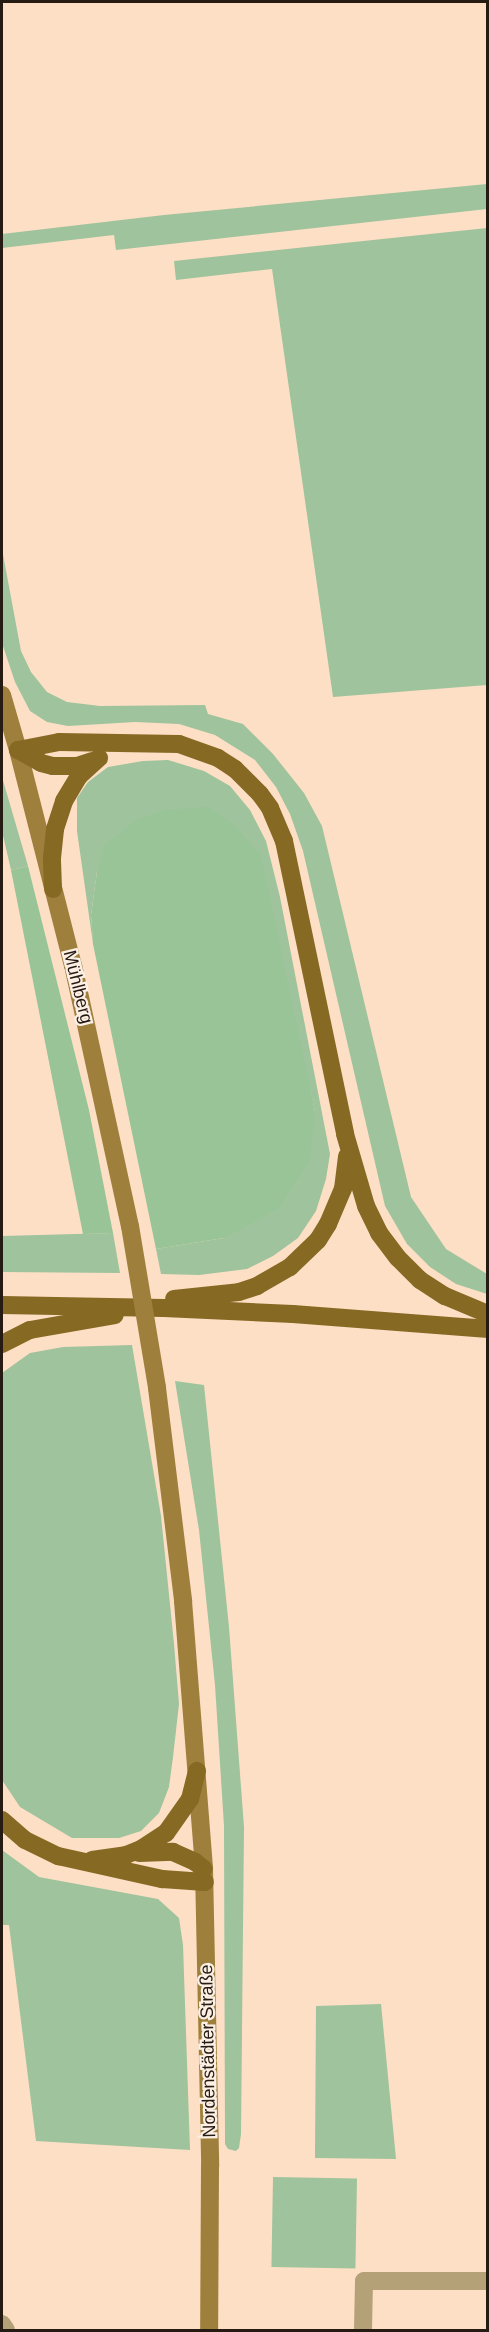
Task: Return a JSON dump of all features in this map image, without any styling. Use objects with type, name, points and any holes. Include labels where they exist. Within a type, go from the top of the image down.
[{"type":"main road","name":"Mühlberg","points":[[2,695],[54,889],[91,1041],[130,1226],[157,1388]]},
{"type":"main road","points":[[18,750],[59,742],[179,744],[218,758],[249,780],[270,808],[284,841],[345,1134],[366,1206],[379,1233],[398,1258],[420,1280],[445,1296],[488,1314]]},
{"type":"main road","points":[[18,750],[41,763],[53,766],[77,766],[138,742]]},
{"type":"main road","points":[[54,889],[52,858],[55,829],[64,801],[79,776],[99,758]]},
{"type":"main road","points":[[114,1306],[239,1292],[257,1286],[291,1267],[318,1240],[337,1208],[346,1171],[345,1134]]},
{"type":"main road","points":[[2,1305],[164,1308],[414,1322],[488,1329]]},
{"type":"main road","points":[[2,1344],[30,1330],[56,1324],[164,1308]]},
{"type":"main road","name":"Nordenstädter Straße","points":[[157,1388],[182,1590],[205,1876],[210,2166],[208,2331]]},
{"type":"main road","points":[[126,1855],[155,1841],[175,1823],[190,1799],[197,1771]]},
{"type":"main road","points":[[2,1820],[41,1849],[82,1861],[162,1880],[205,1876]]},
{"type":"main road","points":[[82,1861],[172,1852],[184,1856],[205,1876]]},
{"type":"street","points":[[363,2331],[364,2281],[488,2281]]},
{"type":"street","points":[[2,2324],[6,2331]]},
{"type":"green space","points":[[487,184],[487,209],[116,250],[114,235],[2,248],[2,234],[164,215]]},
{"type":"green space","points":[[487,228],[487,685],[333,697],[272,269],[176,280],[174,261]]},
{"type":"green space","points":[[2,549],[21,651],[31,672],[47,692],[67,702],[100,706],[205,705],[208,714],[243,724],[273,754],[304,793],[322,826],[411,1197],[446,1249],[487,1274],[487,1294],[456,1284],[430,1267],[407,1244],[385,1206],[303,851],[290,814],[276,787],[255,760],[215,735],[179,724],[135,722],[68,726],[47,722],[30,711],[15,682],[2,643]]},
{"type":"green space","points":[[168,760],[204,771],[230,786],[250,810],[266,841],[280,897],[330,1154],[326,1179],[316,1211],[298,1238],[273,1256],[247,1269],[199,1275],[161,1274],[156,1249],[224,1238],[315,1111],[304,1064],[97,871],[91,915],[93,944],[77,831],[77,798],[88,782],[108,767],[143,761]]},
{"type":"green space","points":[[2,777],[28,866],[11,870],[2,831]]},
{"type":"green space","points":[[209,807],[235,826],[261,856],[315,1111],[310,1159],[279,1208],[224,1238],[156,1249],[93,944],[91,915],[97,871],[105,845],[136,820],[166,810]]},
{"type":"green space","points":[[28,866],[89,1110],[113,1233],[83,1234],[11,870]]},
{"type":"green space","points":[[113,1233],[120,1273],[2,1272],[2,1236]]},
{"type":"green space","points":[[132,1345],[161,1516],[174,1644],[179,1704],[173,1757],[169,1787],[159,1813],[141,1831],[119,1838],[72,1838],[20,1807],[2,1780],[2,1373],[30,1353],[63,1347]]},
{"type":"green space","points":[[175,1381],[204,1385],[229,1627],[244,1827],[241,2134],[239,2148],[236,2151],[228,2149],[225,2144],[224,1826],[215,1685],[199,1530]]},
{"type":"green space","points":[[2,1850],[39,1877],[158,1899],[179,1918],[183,1945],[190,2150],[36,2141],[9,1925],[2,1925]]},
{"type":"green space","points":[[381,2004],[396,2159],[315,2158],[316,2006]]},
{"type":"green space","points":[[273,2177],[357,2178],[355,2268],[271,2267]]}]
